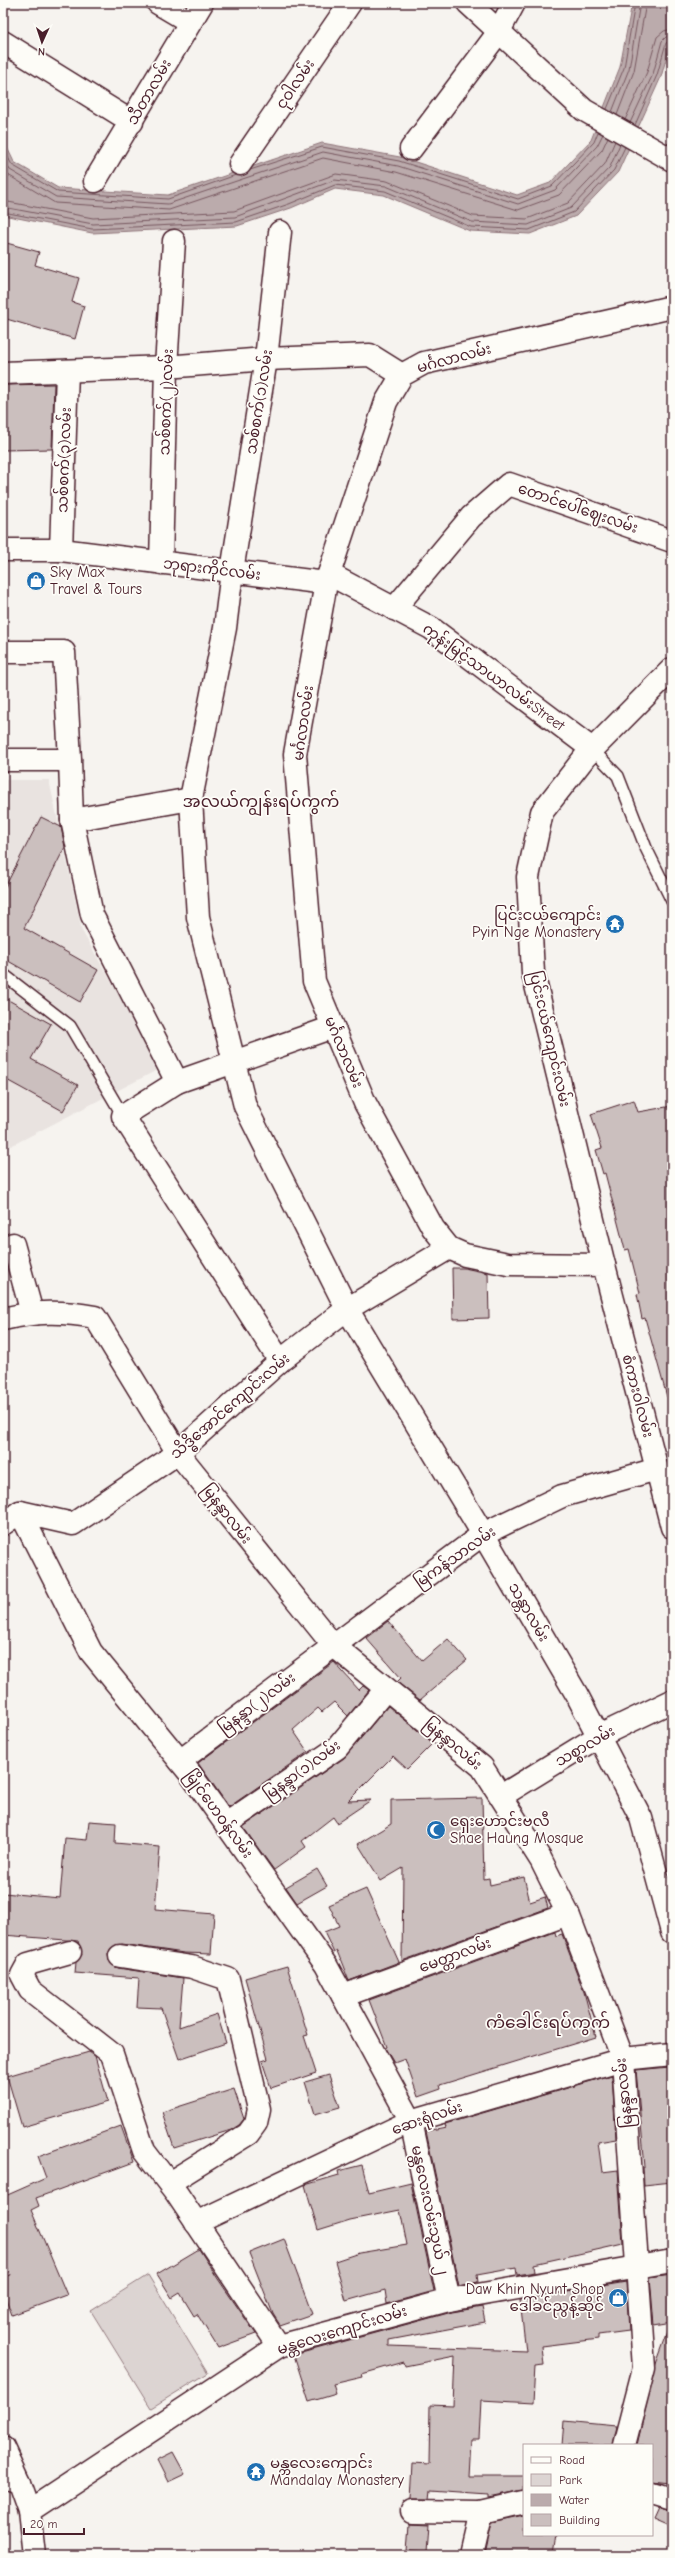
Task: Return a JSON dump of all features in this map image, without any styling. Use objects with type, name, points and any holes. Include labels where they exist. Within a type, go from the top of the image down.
[{"type":"street","points":[[158,3],[190,22]]},
{"type":"street","name":"သီတာလမ်း","points":[[95,181],[132,122],[202,3]]},
{"type":"street","name":"ငုဝါလမ်း","points":[[240,164],[350,3]]},
{"type":"street","points":[[468,3],[498,33],[584,110],[672,160]]},
{"type":"street","points":[[411,149],[498,33],[514,3]]},
{"type":"street","points":[[3,42],[132,122]]},
{"type":"street","name":"သစ်စက်(၁)လမ်း","points":[[235,1061],[198,917],[191,799],[225,628],[232,571],[266,359],[280,232]]},
{"type":"street","name":"သစ်စက်(၂)လမ်း","points":[[161,562],[166,367],[174,241]]},
{"type":"street","name":"မင်္ဂလာလမ်း","points":[[604,1265],[508,1264],[465,1255],[449,1248],[433,1228],[365,1103],[314,981],[295,754],[327,578],[386,402],[402,375],[424,363],[672,308]]},
{"type":"street","points":[[3,373],[166,367],[266,359],[370,355],[402,375]]},
{"type":"street","name":"သစ်စက်(၃)လမ်း","points":[[61,550],[67,371]]},
{"type":"street","name":"တောင်ပေါ်ဈေးလမ်း","points":[[394,609],[471,517],[509,484],[672,541]]},
{"type":"street","name":"ဘုရားကိုင်လမ်း","points":[[3,550],[61,550],[232,571],[327,578]]},
{"type":"street","name":"ကုန်းမြင့်သာယာလမ်းStreet","points":[[327,578],[431,628],[592,749]]},
{"type":"street","points":[[3,652],[64,652],[72,820],[92,915],[177,1082]]},
{"type":"street","name":"ပြင်းငယ်ကျောင်းလမ်း","points":[[604,1265],[532,973],[528,876],[542,812],[592,749],[672,669]]},
{"type":"street","points":[[3,760],[70,760]]},
{"type":"street","points":[[72,820],[191,799]]},
{"type":"street","points":[[280,1361],[123,1116],[177,1082],[333,1026]]},
{"type":"street","name":"သန္တာလမ်း","points":[[235,1061],[245,1106],[346,1309],[483,1534],[578,1695],[641,1818],[672,1932]]},
{"type":"street","points":[[13,1244],[32,1312]]},
{"type":"street","name":"သိဒ္ဓိအောင်ကျောင်းလမ်း","points":[[9,1515],[73,1524],[178,1453],[280,1361],[346,1309],[449,1248]]},
{"type":"street","name":"စံကားဝါလမ်း","points":[[604,1265],[672,1527]]},
{"type":"street","name":"မြနန္ဒာလမ်း","points":[[3,1319],[32,1312],[65,1312],[94,1318],[178,1453],[333,1646],[482,1767],[541,1860],[568,1914],[623,2059],[644,2368],[624,2444]]},
{"type":"street","name":"မြကန်သာလမ်း","points":[[333,1646],[483,1534],[562,1496],[657,1469]]},
{"type":"street","name":"မြိုင်ဟေဝန်လမ်း","points":[[9,1515],[92,1652],[180,1761],[326,1965],[410,2121]]},
{"type":"street","name":"မြနန္ဒာ(၂)လမ်း","points":[[180,1761],[333,1646]]},
{"type":"street","name":"မြနန္ဒာ(၁)လမ်း","points":[[226,1824],[337,1748],[386,1689]]},
{"type":"street","name":"သစ္စာလမ်း","points":[[500,1796],[599,1736],[672,1701]]},
{"type":"street","name":"မေတ္တာလမ်း","points":[[343,1996],[568,1914]]},
{"type":"street","points":[[70,1952],[28,1964],[22,1975],[30,1990],[112,2054],[144,2151],[169,2183],[279,2346]]},
{"type":"street","points":[[120,1956],[192,1967],[228,1979],[259,2109],[256,2123],[248,2134],[169,2183]]},
{"type":"street","name":"ဆေးရုံလမ်း","points":[[196,2223],[410,2121],[623,2059],[672,2054]]},
{"type":"street","name":"မန္တလေးလမ်းသွယ် ၂","points":[[410,2121],[450,2300]]},
{"type":"street","name":"မန္တလေးကျောင်းလမ်း","points":[[29,2511],[279,2346],[450,2300],[636,2266],[672,2261]]},
{"type":"street","points":[[3,2448],[11,2480],[29,2511],[34,2555]]},
{"type":"street","points":[[653,2494],[672,2500]]},
{"type":"street","points":[[412,2511],[481,2512],[523,2502]]},
{"type":"street","points":[[471,2555],[481,2512]]},
{"type":"lane","points":[[592,749],[618,776],[646,848],[672,901]]},
{"type":"lane","points":[[3,974],[70,1026],[123,1116]]},
{"type":"shaded area","points":[[3,780],[49,780],[82,931],[161,1068],[3,1150]]},
{"type":"green space","points":[[148,2275],[208,2373],[151,2408],[91,2311]]},
{"type":"water","points":[[632,3],[672,3],[672,38],[661,77],[618,172],[576,216],[530,234],[470,231],[384,195],[335,189],[291,208],[237,226],[92,233],[3,215],[3,139],[14,162],[58,188],[168,195],[322,143],[400,157],[517,195],[550,183],[591,140],[620,67]]},
{"type":"building","points":[[3,242],[39,252],[35,265],[79,278],[72,302],[84,306],[75,339],[3,318]]},
{"type":"building","points":[[54,384],[52,449],[3,450],[3,385]]},
{"type":"building","points":[[41,817],[61,827],[65,847],[24,928],[98,970],[80,1002],[3,958],[3,891]]},
{"type":"building","points":[[3,997],[51,1024],[31,1059],[78,1085],[63,1111],[3,1078]]},
{"type":"building","points":[[634,1100],[638,1112],[672,1106],[672,1396],[667,1397],[645,1318],[642,1319],[637,1294],[640,1293],[629,1249],[625,1250],[605,1173],[603,1174],[596,1150],[602,1148],[591,1114]]},
{"type":"building","points":[[452,1268],[464,1268],[488,1273],[489,1318],[453,1319]]},
{"type":"building","points":[[388,1621],[422,1661],[448,1639],[467,1660],[420,1700],[397,1682],[401,1678],[366,1638]]},
{"type":"building","points":[[334,1662],[359,1690],[363,1686],[369,1690],[348,1716],[334,1702],[322,1712],[318,1708],[293,1730],[308,1752],[229,1807],[198,1763]]},
{"type":"building","points":[[388,1706],[433,1743],[407,1769],[393,1756],[348,1801],[371,1800],[337,1823],[333,1817],[302,1841],[306,1847],[274,1870],[243,1827],[344,1758]]},
{"type":"building","points":[[482,1798],[484,1879],[489,1878],[490,1885],[524,1877],[530,1902],[545,1897],[548,1908],[402,1961],[403,1868],[381,1881],[358,1844],[391,1824],[391,1800]]},
{"type":"building","points":[[89,1821],[116,1823],[115,1843],[160,1847],[155,1909],[214,1914],[211,1954],[184,1953],[122,1944],[111,1948],[108,1954],[109,1961],[118,1968],[183,1978],[179,2027],[217,2014],[226,2043],[179,2059],[161,2008],[137,2007],[139,1978],[75,1973],[76,1962],[82,1955],[78,1941],[3,1935],[3,1893],[60,1898],[65,1838],[87,1840]]},
{"type":"building","points":[[317,1869],[327,1886],[297,1903],[286,1887]]},
{"type":"building","points":[[366,1889],[399,1962],[349,1981],[337,1951],[334,1953],[324,1932],[339,1926],[329,1905]]},
{"type":"building","points":[[555,1932],[556,1936],[562,1934],[584,1992],[596,2037],[440,2085],[441,2089],[418,2097],[405,2059],[394,2063],[385,2048],[387,2047],[369,2000]]},
{"type":"building","points":[[287,1966],[308,2035],[304,2036],[316,2073],[271,2088],[262,2061],[268,2059],[245,1978]]},
{"type":"building","points":[[89,2052],[95,2056],[108,2102],[22,2127],[7,2076]]},
{"type":"building","points":[[670,2067],[672,2182],[644,2185],[643,2167],[645,2167],[636,2070]]},
{"type":"building","points":[[329,2075],[340,2107],[315,2114],[305,2082]]},
{"type":"building","points":[[612,2075],[616,2139],[598,2142],[602,2172],[618,2170],[623,2244],[534,2264],[535,2272],[517,2275],[516,2268],[477,2275],[478,2282],[459,2286],[426,2131],[446,2127],[445,2124]]},
{"type":"building","points":[[234,2089],[244,2119],[239,2125],[231,2130],[174,2148],[162,2112]]},
{"type":"building","points":[[121,2126],[134,2162],[36,2198],[39,2206],[31,2210],[67,2295],[12,2315],[3,2291],[3,2277],[10,2275],[3,2256],[3,2197],[46,2178],[38,2156]]},
{"type":"building","points":[[362,2165],[369,2193],[411,2183],[434,2291],[387,2304],[385,2290],[346,2301],[335,2261],[359,2253],[407,2245],[400,2210],[350,2220],[318,2230],[305,2185],[339,2175],[338,2171]]},
{"type":"building","points":[[284,2239],[312,2314],[280,2325],[273,2314],[249,2253]]},
{"type":"building","points":[[199,2249],[256,2334],[218,2348],[197,2314],[194,2316],[180,2293],[172,2298],[157,2274]]},
{"type":"building","points":[[672,2274],[672,2322],[654,2325],[650,2277]]},
{"type":"building","points":[[626,2282],[629,2331],[598,2335],[598,2339],[542,2346],[544,2365],[535,2366],[533,2403],[481,2400],[479,2439],[470,2439],[468,2476],[523,2476],[523,2490],[489,2497],[489,2494],[431,2490],[430,2499],[411,2499],[413,2463],[429,2464],[430,2405],[453,2406],[455,2356],[405,2366],[404,2362],[362,2374],[363,2377],[333,2384],[336,2394],[309,2402],[294,2355],[452,2312],[482,2307],[485,2322],[389,2340],[389,2346],[526,2351],[520,2300]]},
{"type":"building","points":[[670,2326],[672,2326],[672,2487],[669,2486],[670,2484],[653,2482],[653,2444],[637,2444],[656,2364]]},
{"type":"building","points":[[564,2421],[616,2426],[612,2444],[562,2444]]},
{"type":"building","points":[[173,2452],[185,2474],[168,2482],[157,2460]]},
{"type":"building","points":[[659,2509],[672,2512],[672,2528],[654,2520]]},
{"type":"building","points":[[523,2515],[523,2536],[556,2536],[553,2555],[484,2555],[491,2522]]},
{"type":"building","points":[[409,2523],[428,2524],[426,2552],[407,2550]]},
{"type":"place","name":"Sky Max Travel & Tours","points":[[36,581]]},
{"type":"place","name":"ပြင်းငယ်ကျောင်း Pyin Nge Monastery","points":[[615,924]]},
{"type":"place","name":"ရှေးဟောင်းဗလီ Shae Haung Mosque","points":[[436,1830]]},
{"type":"place","name":"Daw Khin Nyunt Shop ဒေါ်ခင်ညွန့်ဆိုင်","points":[[618,2298]]},
{"type":"place","name":"မန္တလေးကျောင်း Mandalay Monastery","points":[[256,2472]]},
{"type":"district","name":"အလယ်ကျွန်းရပ်ကွက်","points":[[261,801]]},
{"type":"district","name":"ကံခေါင်းရပ်ကွက်","points":[[548,2022]]}]
